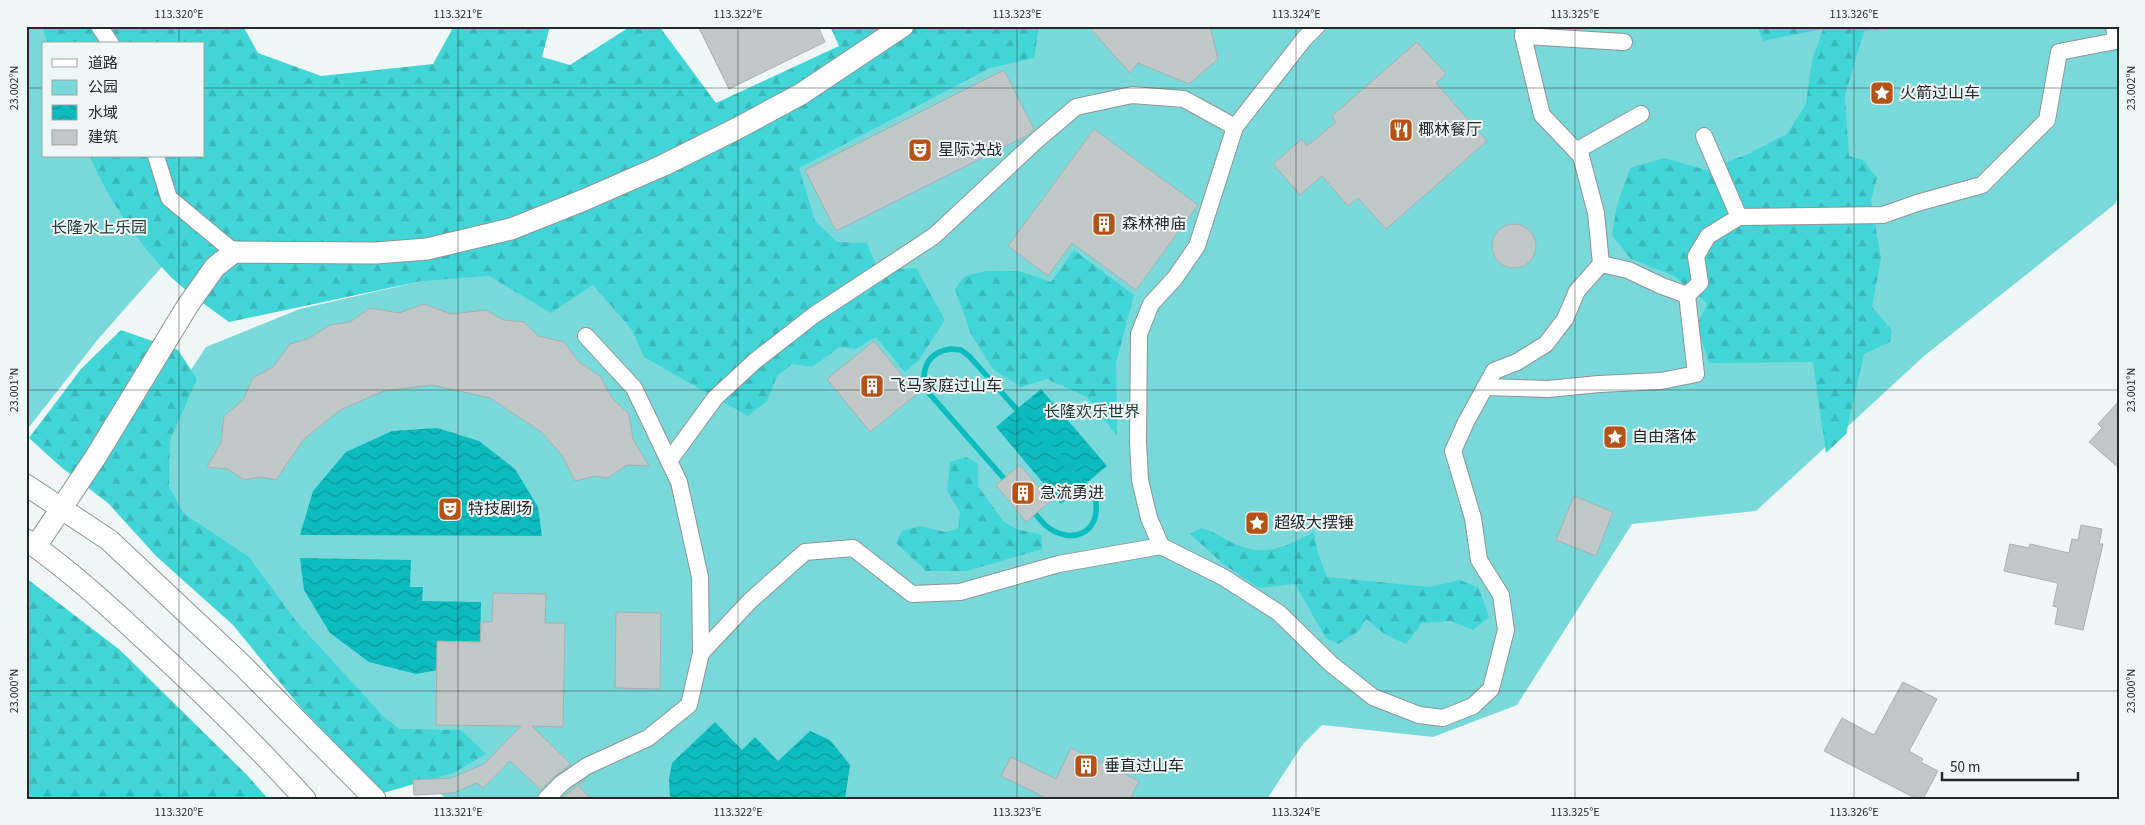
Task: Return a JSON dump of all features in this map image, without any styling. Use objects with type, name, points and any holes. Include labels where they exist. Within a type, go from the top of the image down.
[{"type":"street","points":[[99,26],[109,42]]},
{"type":"street","points":[[305,799],[267,757],[190,681],[90,590],[31,543],[62,509],[118,422],[146,371],[215,267],[234,252],[376,253],[427,249],[511,229],[664,165],[738,128],[801,94],[903,26]]},
{"type":"street","points":[[1160,546],[1149,518],[1140,480],[1138,442],[1139,334],[1151,304],[1175,278],[1197,246],[1210,211],[1235,127],[1304,39],[1317,26]]},
{"type":"street","points":[[1687,295],[1700,283],[1696,256],[1708,236],[1738,218],[1884,215],[1917,203],[1982,185],[2047,120],[2059,52],[2116,41],[2114,26]]},
{"type":"street","points":[[702,653],[750,601],[805,552],[853,548],[912,594],[960,592],[1059,564],[1160,546],[1223,577],[1279,613],[1331,664],[1373,697],[1419,714],[1443,718],[1473,706],[1491,689],[1506,630],[1501,595],[1479,560],[1473,518],[1453,451],[1494,371],[1517,362],[1546,344],[1565,318],[1577,291],[1602,264],[1596,213],[1581,156],[1542,115],[1523,31],[1624,42]]},
{"type":"street","points":[[669,461],[715,398],[754,361],[821,310],[934,236],[1036,141],[1076,107],[1132,95],[1184,99],[1235,127]]},
{"type":"street","points":[[1576,151],[1641,114]]},
{"type":"street","points":[[1704,136],[1738,218]]},
{"type":"street","points":[[157,158],[169,198],[234,252]]},
{"type":"street","points":[[1602,264],[1628,270],[1687,295]]},
{"type":"street","points":[[1485,387],[1548,389],[1661,381],[1696,374],[1687,295]]},
{"type":"street","points":[[546,799],[562,783],[587,766],[648,738],[690,706],[702,653],[700,577],[679,482],[634,388],[586,336]]},
{"type":"street","points":[[26,485],[115,546],[242,665],[375,799]]},
{"type":"green space","name":"长隆水上乐园","points":[[26,26],[144,26],[150,42],[42,42],[42,158],[196,158],[183,243],[99,338],[26,431]]},
{"type":"green space","points":[[42,26],[243,26],[258,53],[321,76],[433,64],[454,26],[550,26],[542,57],[570,65],[631,26],[659,26],[716,103],[839,46],[830,26],[1039,26],[1034,58],[990,68],[799,168],[815,221],[837,242],[867,243],[878,271],[916,268],[945,320],[919,360],[905,372],[876,337],[856,349],[840,347],[812,367],[792,364],[777,376],[767,401],[748,416],[644,357],[632,330],[593,285],[551,313],[489,276],[422,281],[229,322],[171,277],[148,251],[115,204],[91,158],[205,158],[205,42],[47,42]]},
{"type":"green space","name":"长隆欢乐世界","points":[[976,26],[2119,26],[2119,194],[2115,204],[1924,356],[1756,511],[1632,524],[1517,705],[1433,737],[1322,725],[1303,744],[1267,799],[446,799],[170,519],[158,420],[206,347],[300,309],[422,281]]},
{"type":"green space","points":[[1757,26],[1912,26],[1864,31],[1845,95],[1849,156],[1863,160],[1877,178],[1871,200],[1881,258],[1872,307],[1892,330],[1890,342],[1864,354],[1846,434],[1826,453],[1813,362],[1709,363],[1697,326],[1707,303],[1674,276],[1631,259],[1612,235],[1617,205],[1630,168],[1664,158],[1706,170],[1748,154],[1787,134],[1806,104],[1812,60],[1823,29],[1763,41]]},
{"type":"green space","points":[[1074,250],[1134,295],[1116,363],[1117,436],[1087,397],[1047,379],[1021,387],[993,369],[971,334],[955,289],[965,276],[987,271],[1019,271],[1051,282]]},
{"type":"green space","points":[[121,330],[178,350],[197,379],[170,440],[169,486],[183,513],[249,557],[296,621],[383,716],[399,729],[461,730],[486,754],[453,773],[383,793],[301,708],[233,625],[156,556],[108,503],[61,467],[29,438],[81,369]]},
{"type":"green space","points":[[966,457],[978,463],[978,486],[1003,521],[1016,529],[1042,535],[1042,549],[967,571],[926,571],[896,543],[902,531],[920,526],[945,532],[958,529],[960,512],[947,491],[950,462]]},
{"type":"green space","points":[[1201,528],[1241,546],[1263,550],[1282,547],[1314,532],[1318,553],[1327,577],[1430,587],[1460,580],[1479,588],[1489,617],[1473,630],[1451,621],[1422,623],[1406,644],[1386,635],[1366,619],[1359,631],[1338,644],[1326,638],[1295,584],[1259,588],[1222,563],[1190,534]]},
{"type":"green space","points":[[26,578],[120,650],[247,775],[268,799],[26,799]]},
{"type":"water","points":[[1041,389],[1107,466],[1061,504],[996,427]]},
{"type":"water","points":[[437,428],[479,441],[515,469],[538,507],[542,536],[300,535],[313,491],[346,452],[392,431]]},
{"type":"water","points":[[300,558],[411,560],[410,587],[423,587],[422,601],[481,602],[480,642],[438,641],[437,670],[416,674],[369,662],[330,633],[304,590]]},
{"type":"water","points":[[715,722],[742,750],[755,737],[778,761],[810,731],[830,740],[850,765],[845,799],[670,799],[669,779],[672,763]]},
{"type":"building","points":[[698,26],[818,26],[825,42],[729,89]]},
{"type":"building","points":[[1088,26],[1210,26],[1218,59],[1189,84],[1138,63],[1130,73]]},
{"type":"building","name":"椰林餐厅","points":[[1417,42],[1446,74],[1436,83],[1487,141],[1386,229],[1358,198],[1348,206],[1322,176],[1300,195],[1273,164],[1302,139],[1307,146],[1336,122],[1332,116]]},
{"type":"building","name":"星际决战","points":[[1004,70],[1034,129],[1028,135],[836,231],[805,170]]},
{"type":"building","name":"森林神庙","points":[[1094,129],[1198,205],[1136,290],[1072,243],[1048,276],[1008,246]]},
{"type":"building","points":[[1514,224],[1526,228],[1532,234],[1536,246],[1532,258],[1526,264],[1514,268],[1502,264],[1496,258],[1492,246],[1496,234],[1502,228]]},
{"type":"building","points":[[424,304],[451,314],[486,310],[503,320],[524,322],[538,336],[564,342],[579,362],[600,376],[612,398],[629,414],[633,439],[649,466],[627,465],[608,478],[595,476],[575,481],[562,455],[540,431],[490,398],[432,385],[384,391],[340,410],[303,440],[276,480],[261,477],[244,480],[228,469],[207,467],[221,443],[224,416],[243,400],[253,378],[273,367],[290,344],[310,338],[330,325],[350,322],[370,308],[399,313]]},
{"type":"building","name":"飞马家庭过山车","points":[[874,341],[917,394],[870,432],[827,379]]},
{"type":"building","points":[[2119,401],[2119,468],[2089,442],[2102,428],[2098,424]]},
{"type":"building","name":"急流勇进","points":[[1020,465],[1051,501],[1026,522],[996,485]]},
{"type":"building","points":[[1574,496],[1613,512],[1596,556],[1556,540]]},
{"type":"building","points":[[2081,525],[2102,529],[2099,544],[2103,544],[2083,630],[2055,624],[2058,607],[2053,606],[2058,583],[2004,571],[2010,544],[2029,548],[2030,544],[2069,553],[2072,539],[2078,540]]},
{"type":"building","points":[[493,593],[546,594],[545,623],[565,623],[563,727],[532,726],[571,764],[541,790],[510,761],[483,788],[477,783],[453,793],[414,795],[413,780],[451,778],[484,764],[521,726],[436,725],[437,641],[480,642],[481,622],[492,622]]},
{"type":"building","points":[[616,612],[661,613],[660,689],[615,688]]},
{"type":"building","points":[[1903,682],[1937,699],[1909,751],[1923,759],[1921,762],[1938,771],[1923,799],[1917,799],[1824,751],[1842,718],[1874,735]]},
{"type":"building","name":"垂直过山车","points":[[1071,748],[1139,781],[1130,799],[1048,799],[1001,776],[1011,757],[1056,779]]},
{"type":"building","points":[[586,779],[579,787],[592,799],[560,799]]},
{"type":"waterway","points":[[951,349],[961,350],[969,356],[1095,497],[1096,509],[1094,520],[1083,533],[1065,535],[1055,532],[1045,525],[927,391],[924,376],[927,363],[936,354],[951,349]]},
{"type":"place","name":"火箭过山车","points":[[1882,93]]},
{"type":"place","name":"椰林餐厅","points":[[1401,130]]},
{"type":"place","name":"星际决战","points":[[920,150]]},
{"type":"place","name":"森林神庙","points":[[1104,224]]},
{"type":"place","name":"飞马家庭过山车","points":[[872,386]]},
{"type":"place","name":"自由落体","points":[[1615,437]]},
{"type":"place","name":"急流勇进","points":[[1023,493]]},
{"type":"place","name":"特技剧场","points":[[450,509]]},
{"type":"place","name":"超级大摆锤","points":[[1257,523]]},
{"type":"place","name":"垂直过山车","points":[[1086,766]]}]
